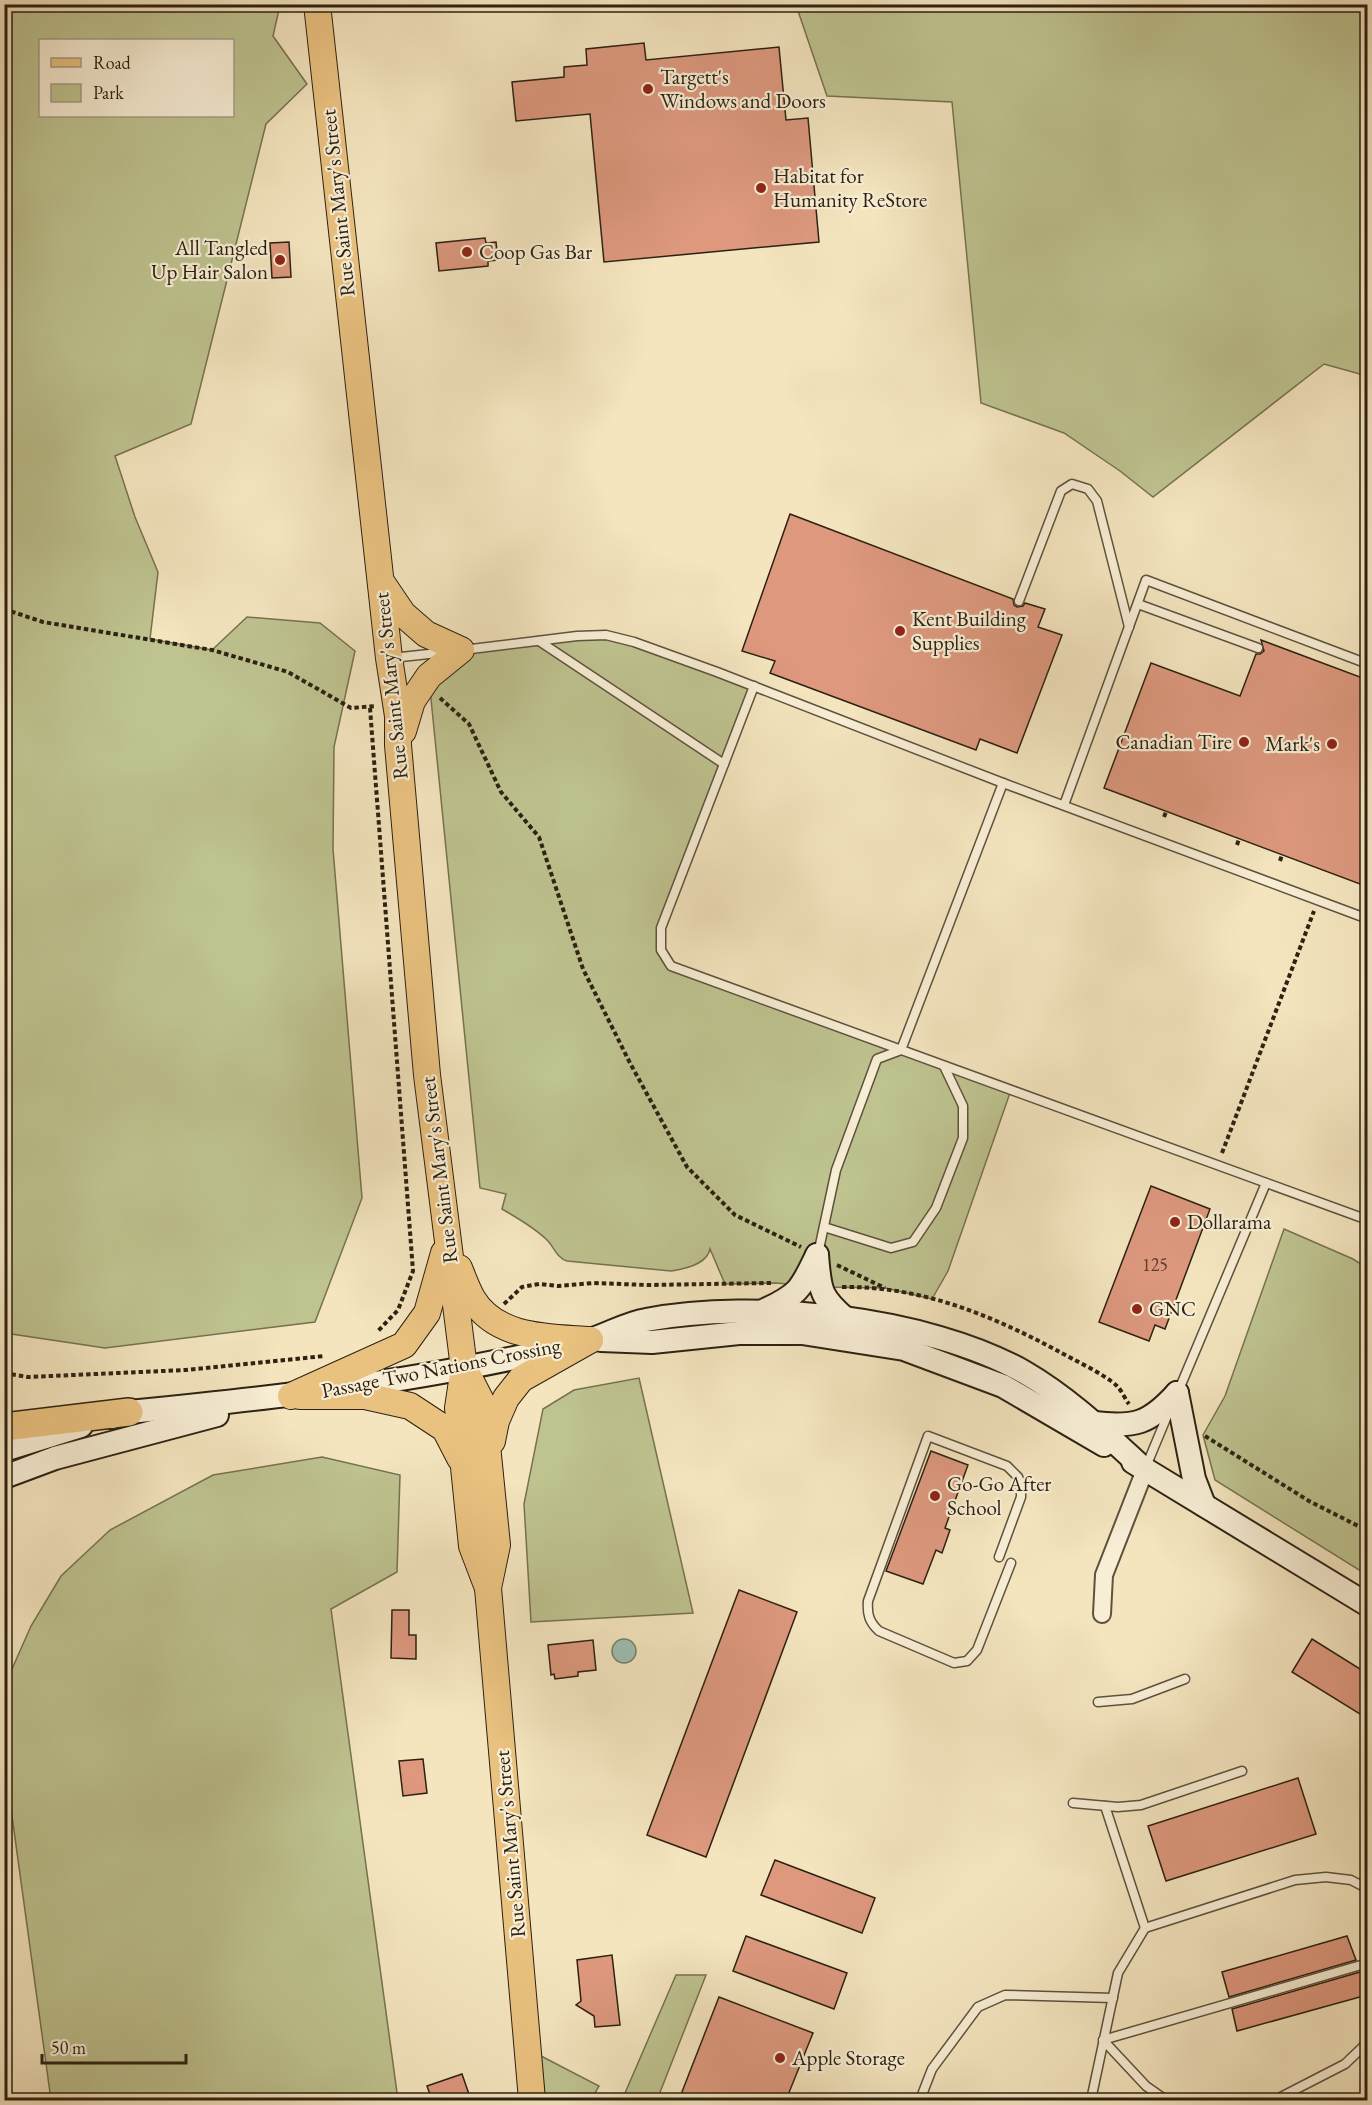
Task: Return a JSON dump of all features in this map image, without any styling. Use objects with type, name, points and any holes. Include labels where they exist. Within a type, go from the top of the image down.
[{"type":"highway","points":[[4,1427],[129,1412]]},
{"type":"main road","name":"Rue Saint Mary's Street","points":[[317,4],[388,658],[406,697],[398,745],[427,1075],[464,1368],[459,1408],[476,1462],[472,1546],[488,1588],[532,2100]]},
{"type":"main road","points":[[380,581],[403,614],[426,634],[461,650],[406,697]]},
{"type":"main road","points":[[447,1241],[473,1300],[495,1324],[532,1335],[590,1340]]},
{"type":"main road","points":[[291,1396],[404,1345],[427,1313],[447,1241]]},
{"type":"main road","points":[[764,1310],[789,1299],[803,1285],[817,1255]]},
{"type":"main road","points":[[817,1255],[820,1287],[828,1304],[846,1319]]},
{"type":"main road","name":"Passage Two Nations Crossing","points":[[4,1450],[129,1412],[291,1396],[464,1368],[590,1340],[644,1320],[717,1312],[764,1310],[901,1328],[992,1357],[1023,1372],[1073,1404],[1145,1470]]},
{"type":"main road","name":"Passage Two Nations Crossing","points":[[590,1340],[652,1342],[739,1333],[802,1333],[904,1349],[1003,1386],[1368,1605]]},
{"type":"main road","points":[[291,1396],[365,1396],[410,1406],[445,1429],[476,1462],[506,1398],[521,1379],[590,1340]]},
{"type":"main road","points":[[1094,1423],[1129,1425],[1139,1422],[1159,1413],[1177,1393]]},
{"type":"main road","points":[[1177,1393],[1185,1423],[1194,1479],[1204,1505]]},
{"type":"main road","name":"Passage Two Nations Crossing","points":[[4,1477],[66,1455],[291,1396]]},
{"type":"street","points":[[1102,1614],[1104,1575],[1145,1470]]},
{"type":"lane","points":[[1019,601],[1061,491],[1072,484],[1089,489],[1097,501],[1129,628]]},
{"type":"lane","points":[[1064,805],[1146,580],[1368,664]]},
{"type":"lane","points":[[1138,604],[1258,648]]},
{"type":"lane","points":[[388,658],[606,635],[634,642],[1368,919]]},
{"type":"lane","points":[[539,641],[724,764]]},
{"type":"lane","points":[[754,686],[661,928],[661,950],[671,966],[1368,1220]]},
{"type":"lane","points":[[817,1255],[836,1170],[876,1059],[901,1050],[1003,783]]},
{"type":"lane","points":[[824,1227],[891,1248],[913,1242],[936,1208],[963,1138],[963,1106],[944,1066]]},
{"type":"lane","points":[[1145,1470],[1266,1183]]},
{"type":"lane","points":[[999,1557],[1022,1497],[1018,1477],[1007,1466],[928,1436],[868,1601],[872,1625],[879,1631],[954,1663],[960,1664],[967,1661],[977,1650],[1011,1563]]},
{"type":"lane","points":[[1098,1702],[1132,1699],[1185,1679]]},
{"type":"lane","points":[[1074,1803],[1118,1807],[1141,1806],[1242,1771]]},
{"type":"lane","points":[[1105,1806],[1145,1928]]},
{"type":"lane","points":[[1091,2100],[1118,1973],[1145,1928],[1295,1880],[1326,1876],[1350,1880],[1368,1889]]},
{"type":"lane","points":[[1103,2040],[1368,1963]]},
{"type":"lane","points":[[920,2100],[932,2069],[978,2007],[1005,1995],[1113,1998]]},
{"type":"lane","points":[[1103,2040],[1146,2086],[1167,2100]]},
{"type":"lane","points":[[1275,2100],[1345,2064],[1368,2042]]},
{"type":"path","points":[[4,609],[43,622],[212,650],[288,672],[351,708],[370,708],[430,689],[469,724],[501,792],[539,837],[583,969],[630,1063],[687,1167],[735,1215],[885,1288]]},
{"type":"path","points":[[370,708],[413,1271],[398,1310],[373,1337]]},
{"type":"path","points":[[1164,818],[1166,812]]},
{"type":"path","points":[[1237,845],[1239,839]]},
{"type":"path","points":[[1280,861],[1282,855]]},
{"type":"path","points":[[1218,1165],[1318,901]]},
{"type":"path","points":[[4,1373],[28,1377],[186,1370],[330,1355]]},
{"type":"path","points":[[1185,1423],[1309,1501],[1368,1531]]},
{"type":"green space","points":[[4,5],[280,5],[273,36],[307,84],[266,124],[191,424],[115,456],[135,517],[158,572],[150,639],[212,650],[247,617],[320,623],[355,651],[334,747],[333,849],[362,1198],[315,1322],[105,1348],[5,1333]]},
{"type":"green space","points":[[796,5],[1367,5],[1367,376],[1324,364],[1153,497],[1120,471],[1064,433],[981,403],[952,102],[827,96]]},
{"type":"green space","points":[[606,635],[754,686],[661,928],[661,950],[671,966],[1011,1090],[948,1271],[932,1299],[885,1288],[820,1287],[776,1283],[725,1284],[710,1249],[700,1262],[671,1271],[567,1261],[537,1231],[502,1209],[506,1194],[480,1188],[430,689],[461,650]]},
{"type":"green space","points":[[1284,1229],[1353,1259],[1367,1268],[1367,1575],[1215,1480],[1203,1435],[1225,1396]]},
{"type":"green space","points":[[639,1378],[693,1613],[531,1622],[524,1504],[543,1409],[574,1390]]},
{"type":"green space","points":[[322,1457],[400,1475],[397,1572],[331,1609],[398,2100],[51,2100],[5,1765],[5,1685],[31,1626],[61,1576],[110,1530],[213,1475]]},
{"type":"green space","points":[[676,1975],[706,1975],[657,2100],[622,2100]]},
{"type":"green space","points":[[541,2056],[599,2086],[591,2100],[545,2100]]},
{"type":"shaded area","points":[[624,1639],[632,1643],[636,1651],[632,1659],[624,1663],[616,1659],[612,1651],[616,1643]]},
{"type":"building","points":[[644,43],[646,60],[779,47],[786,120],[808,118],[819,242],[604,262],[590,114],[516,121],[512,82],[564,77],[564,67],[587,65],[586,49]]},
{"type":"building","name":"Coop Gas Bar","points":[[485,238],[486,243],[496,242],[498,260],[488,261],[488,266],[439,271],[436,243]]},
{"type":"building","name":"All Tangled Up Hair Salon","points":[[289,242],[291,277],[272,278],[270,243]]},
{"type":"building","name":"Kent Building Supplies","points":[[790,514],[1013,599],[1017,607],[1025,603],[1045,609],[1038,627],[1062,635],[1017,753],[980,739],[976,750],[770,673],[775,661],[742,651]]},
{"type":"building","name":"Canadian Tire","points":[[1261,640],[1368,680],[1368,887],[1104,788],[1151,663],[1240,696],[1256,654],[1264,651]]},
{"type":"building","points":[[1151,1186],[1210,1209],[1165,1329],[1155,1325],[1149,1341],[1099,1322]]},
{"type":"building","name":"Go-Go After School","points":[[931,1451],[968,1465],[945,1528],[950,1530],[942,1553],[936,1550],[923,1584],[886,1571]]},
{"type":"building","points":[[739,1590],[797,1612],[706,1857],[647,1835]]},
{"type":"building","points":[[392,1610],[409,1610],[409,1635],[416,1635],[416,1659],[391,1658]]},
{"type":"building","points":[[1312,1639],[1368,1674],[1368,1719],[1292,1672]]},
{"type":"building","points":[[593,1640],[596,1670],[578,1672],[578,1676],[555,1679],[554,1674],[551,1675],[548,1645]]},
{"type":"building","points":[[423,1759],[427,1793],[403,1796],[399,1761]]},
{"type":"building","points":[[1298,1778],[1316,1834],[1166,1881],[1148,1826]]},
{"type":"building","points":[[775,1860],[875,1898],[862,1933],[761,1895]]},
{"type":"building","points":[[746,1936],[847,1973],[834,2009],[733,1971]]},
{"type":"building","points":[[1347,1936],[1356,1960],[1229,1997],[1222,1972]]},
{"type":"building","points":[[612,1955],[620,2025],[595,2027],[594,2016],[576,2005],[581,2001],[577,1960]]},
{"type":"building","points":[[1360,1972],[1367,1995],[1237,2031],[1232,2009]]},
{"type":"building","points":[[719,1997],[813,2033],[786,2100],[690,2100],[680,2097]]},
{"type":"building","points":[[462,2074],[471,2100],[432,2100],[427,2086]]},
{"type":"place","name":"Targett's Windows and Doors","points":[[648,89]]},
{"type":"place","name":"Habitat for Humanity ReStore","points":[[761,188]]},
{"type":"place","name":"Coop Gas Bar","points":[[467,252]]},
{"type":"place","name":"All Tangled Up Hair Salon","points":[[280,260]]},
{"type":"place","name":"Kent Building Supplies","points":[[900,631]]},
{"type":"place","name":"Canadian Tire","points":[[1244,742]]},
{"type":"place","name":"Mark's","points":[[1332,744]]},
{"type":"place","name":"Dollarama","points":[[1175,1222]]},
{"type":"place","name":"GNC","points":[[1137,1309]]},
{"type":"place","name":"Go-Go After School","points":[[935,1496]]},
{"type":"place","name":"Apple Storage","points":[[780,2058]]}]
